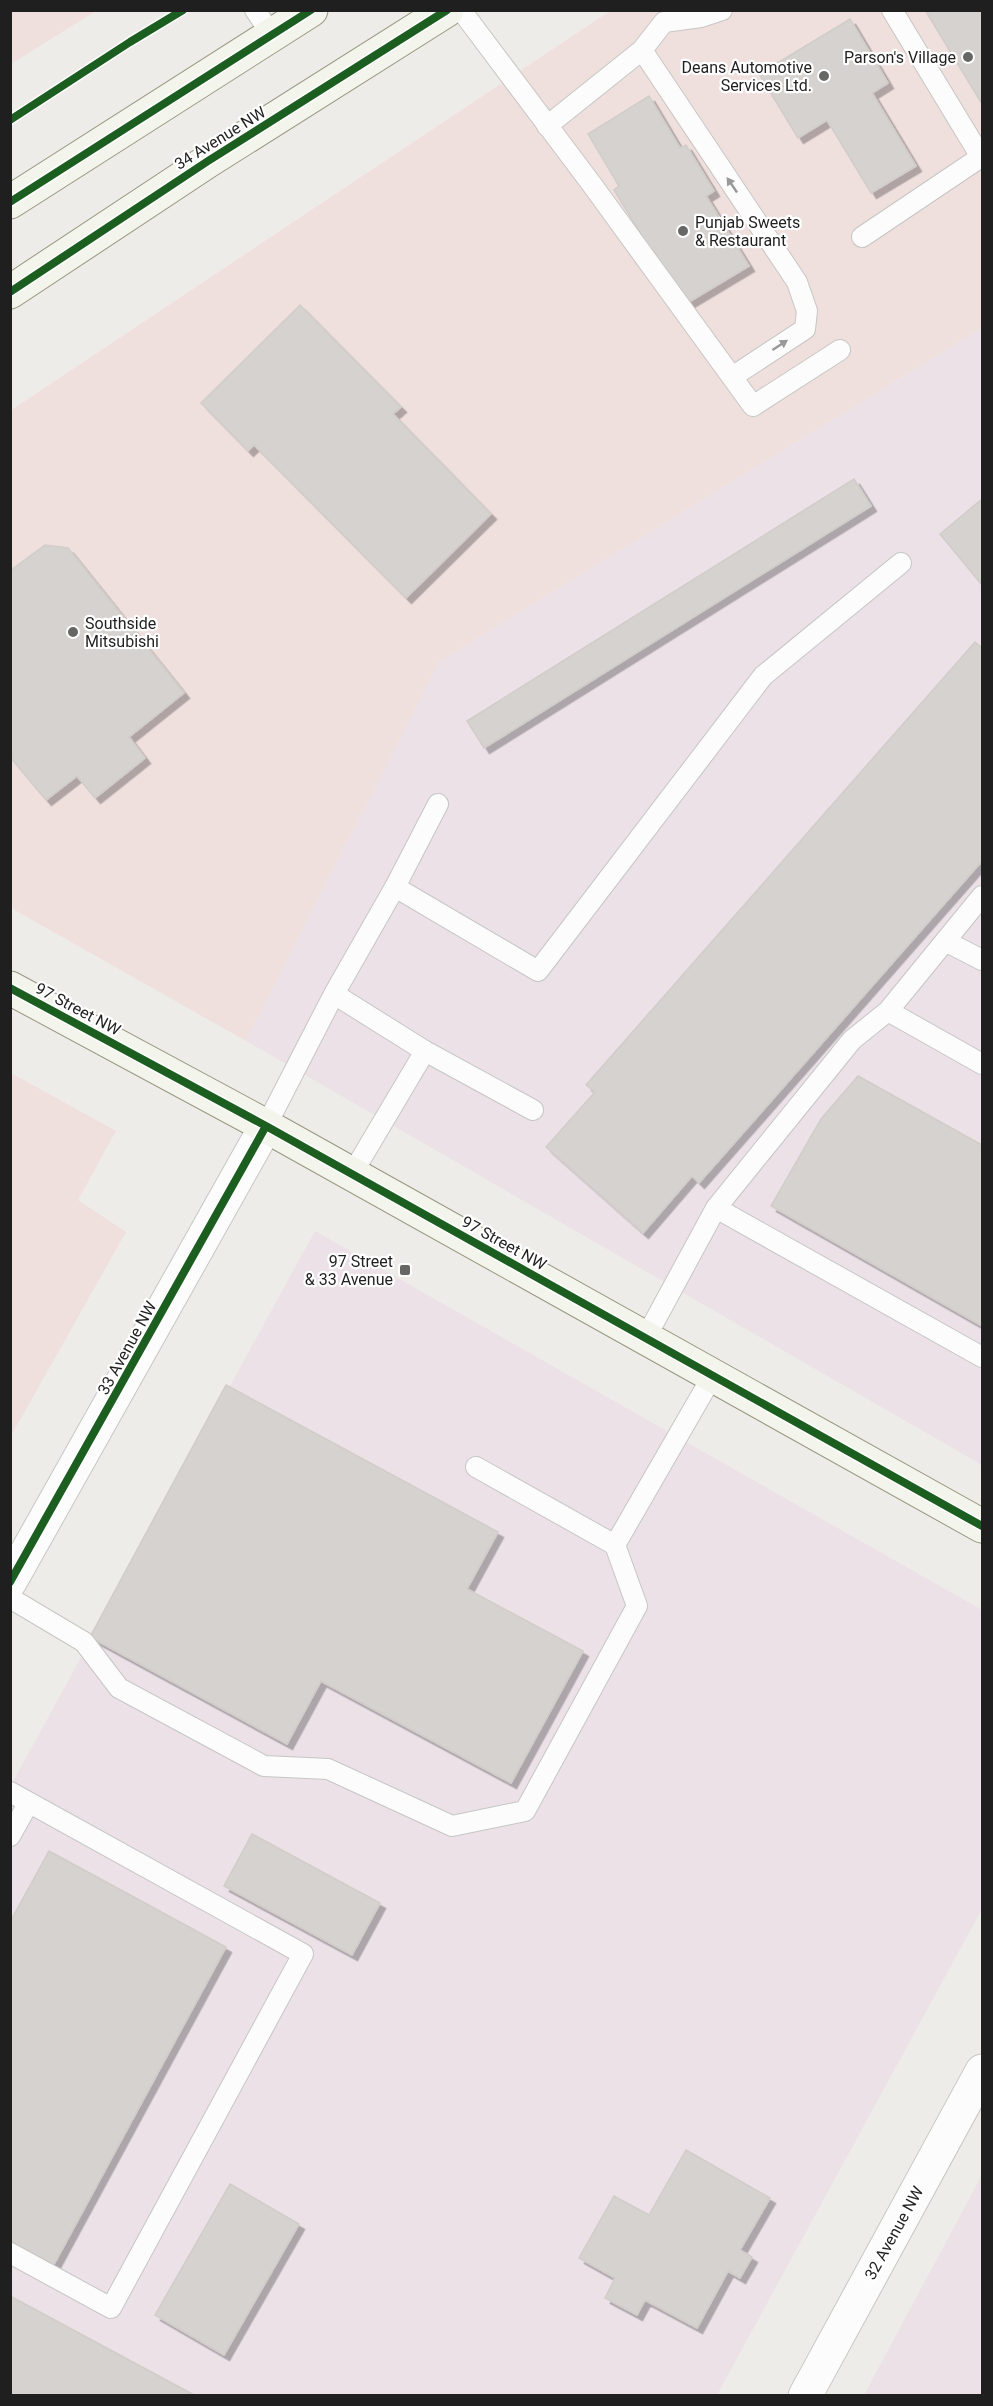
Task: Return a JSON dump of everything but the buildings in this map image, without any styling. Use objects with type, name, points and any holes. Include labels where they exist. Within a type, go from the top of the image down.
[{"type":"street","points":[[10,202],[263,23],[311,10]]},
{"type":"street","name":"34 Avenue NW","points":[[10,292],[208,161],[447,10]]},
{"type":"street","name":"97 Street NW","points":[[10,988],[266,1126],[982,1526]]},
{"type":"street","name":"33 Avenue NW","points":[[10,1582],[266,1126]]},
{"type":"street","name":"32 Avenue NW","points":[[805,2396],[982,2071]]},
{"type":"lane","points":[[461,10],[753,406],[840,350]]},
{"type":"lane","points":[[548,126],[642,50],[661,16],[701,17],[722,10]]},
{"type":"lane","points":[[862,237],[981,157],[892,10]]},
{"type":"lane","points":[[642,50],[797,282],[807,311],[805,329],[732,377]]},
{"type":"lane","points":[[395,887],[538,971],[763,676],[901,563]]},
{"type":"lane","points":[[266,1126],[334,994],[395,887],[438,804]]},
{"type":"lane","points":[[646,1337],[716,1208],[852,1041],[888,1011],[982,896]]},
{"type":"lane","points":[[945,941],[982,960]]},
{"type":"lane","points":[[334,994],[425,1051],[533,1110]]},
{"type":"lane","points":[[888,1011],[982,1064]]},
{"type":"lane","points":[[352,1174],[425,1051]]},
{"type":"lane","points":[[716,1208],[982,1357]]},
{"type":"lane","points":[[615,1545],[713,1375]]},
{"type":"lane","points":[[10,1598],[84,1642],[119,1688],[264,1766],[328,1768],[452,1826],[525,1811],[637,1606],[615,1545],[476,1467]]},
{"type":"lane","points":[[10,1792],[303,1954],[111,2308],[10,2253]]},
{"type":"lane","points":[[10,1836],[28,1804]]},
{"type":"shaded area","points":[[11,10],[96,10],[96,11],[11,64]]},
{"type":"shaded area","points":[[610,11],[982,11],[982,328],[439,662],[246,1041],[11,908],[10,411]]},
{"type":"shaded area","points":[[982,328],[982,1465],[246,1041],[439,662]]},
{"type":"shaded area","points":[[11,1073],[116,1131],[78,1200],[126,1232],[11,1436]]},
{"type":"shaded area","points":[[315,1231],[982,1610],[982,1909],[717,2395],[11,2396],[11,1785]]},
{"type":"shaded area","points":[[982,2175],[982,2395],[864,2395]]},
{"type":"cycle path","points":[[10,120],[183,10]]},
{"type":"cycle path","points":[[10,202],[311,10]]},
{"type":"cycle path","points":[[10,292],[208,161],[447,10]]},
{"type":"cycle path","points":[[10,988],[266,1126],[982,1526]]},
{"type":"cycle path","points":[[10,1582],[266,1126]]},
{"type":"place","name":"Parson's Village","points":[[968,57]]},
{"type":"place","name":"Deans Automotive Services Ltd.","points":[[824,76]]},
{"type":"place","name":"Punjab Sweets & Restaurant","points":[[683,231]]},
{"type":"place","name":"Southside Mitsubishi","points":[[73,632]]},
{"type":"place","name":"97 Street & 33 Avenue","points":[[405,1270]]}]
